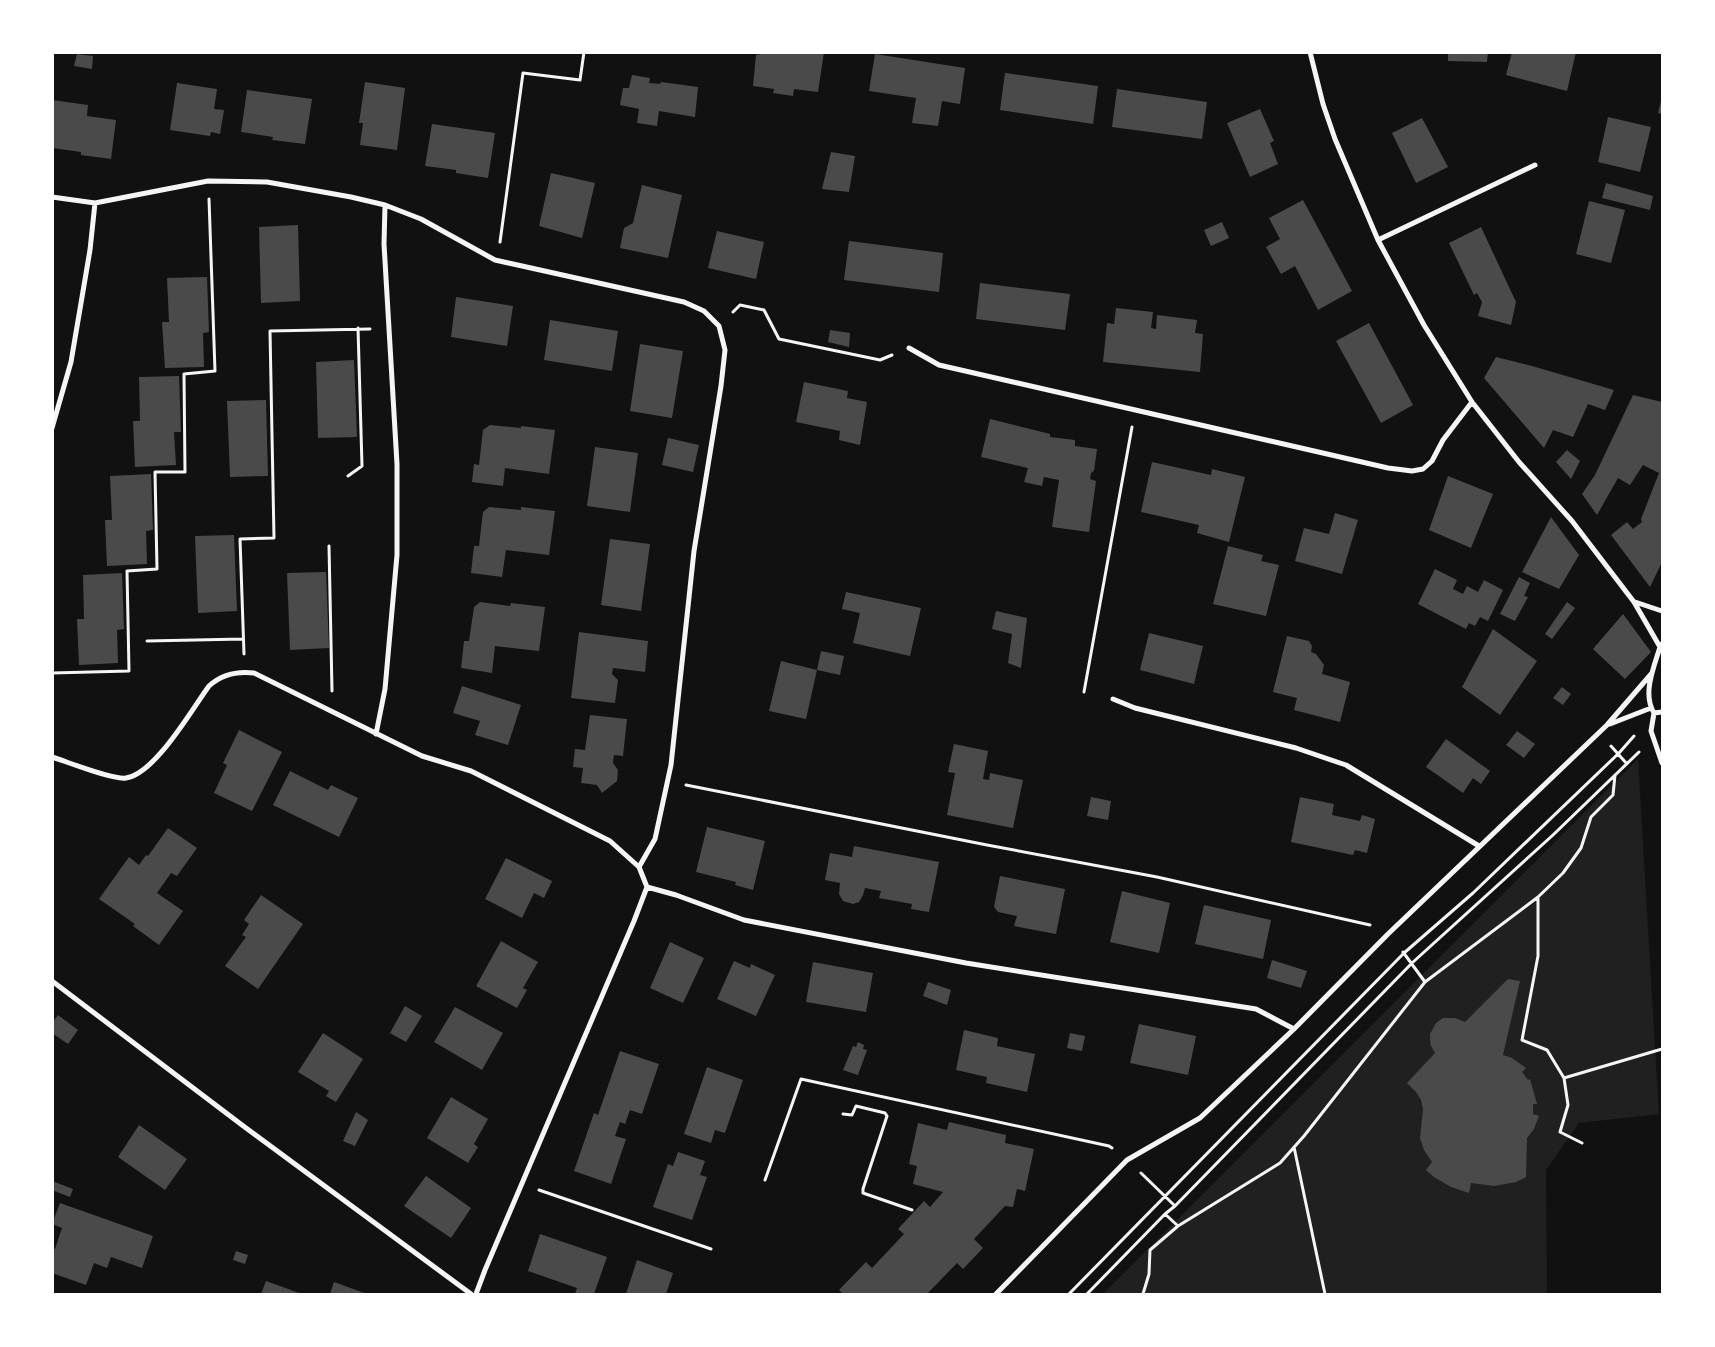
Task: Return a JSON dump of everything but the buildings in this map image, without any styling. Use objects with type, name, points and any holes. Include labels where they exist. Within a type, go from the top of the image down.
[{"type":"street","points":[[1310,52],[1326,113],[1378,240],[1424,325],[1472,402],[1519,462],[1572,521],[1634,602],[1661,645],[1652,673],[1648,699],[1652,711],[1651,731],[1662,763]]},
{"type":"street","points":[[1378,240],[1535,166]]},
{"type":"street","points":[[52,197],[95,203],[208,181],[266,182],[385,205],[421,219],[495,260],[684,302],[704,311],[719,326],[725,350],[721,386],[694,551],[671,765],[655,839],[639,867]]},
{"type":"street","points":[[52,428],[71,362],[90,250],[95,203]]},
{"type":"street","points":[[376,734],[384,689],[396,555],[397,464],[384,244],[385,205]]},
{"type":"street","points":[[909,348],[939,366],[1388,468],[1412,471],[1423,469],[1432,461],[1443,440],[1472,402]]},
{"type":"street","points":[[1634,602],[1662,611]]},
{"type":"street","points":[[52,757],[103,774],[126,778],[144,770],[161,754],[209,686],[217,679],[244,672],[254,674],[422,756],[471,771],[610,841],[639,867],[647,887],[476,1294]]},
{"type":"street","points":[[996,1294],[1127,1160],[1200,1118],[1294,1029],[1479,846],[1607,725],[1652,673]]},
{"type":"street","points":[[1113,700],[1135,708],[1296,748],[1346,765],[1479,846]]},
{"type":"street","points":[[1607,725],[1652,711],[1662,712]]},
{"type":"street","points":[[647,887],[761,924],[966,963],[1256,1008],[1294,1029]]},
{"type":"street","points":[[52,981],[470,1294]]},
{"type":"path","points":[[495,260],[500,240],[523,73],[580,80],[584,52]]},
{"type":"path","points":[[52,673],[129,670],[127,571],[157,569],[155,472],[185,472],[184,374],[215,371],[208,181]]},
{"type":"path","points":[[719,326],[740,305],[764,310],[779,339],[880,360],[909,348]]},
{"type":"path","points":[[348,476],[362,466],[358,328]]},
{"type":"path","points":[[244,672],[240,539],[274,538],[270,331],[358,328],[388,330]]},
{"type":"path","points":[[1084,692],[1136,411]]},
{"type":"path","points":[[313,703],[320,690],[332,696],[329,546]]},
{"type":"path","points":[[147,641],[243,639]]},
{"type":"path","points":[[1069,1294],[1404,953],[1473,893],[1619,754],[1652,711]]},
{"type":"path","points":[[1087,1294],[1412,963],[1552,836],[1643,749],[1656,744]]},
{"type":"path","points":[[1619,754],[1627,764]]},
{"type":"path","points":[[1143,1294],[1149,1274],[1150,1250],[1178,1226],[1280,1163],[1425,982],[1538,897],[1563,873],[1581,848],[1590,817],[1613,795],[1615,775]]},
{"type":"path","points":[[666,784],[694,785],[766,802],[1157,877],[1374,926],[1388,934],[1425,982]]},
{"type":"path","points":[[1538,897],[1538,956],[1522,1040],[1547,1050],[1564,1078],[1568,1105],[1560,1132],[1582,1143]]},
{"type":"path","points":[[1564,1078],[1662,1049]]},
{"type":"path","points":[[765,1180],[801,1079],[1109,1146],[1127,1160],[1175,1206]]},
{"type":"path","points":[[843,1114],[852,1115],[856,1106],[885,1113],[887,1116],[863,1193],[912,1210]]},
{"type":"path","points":[[1294,1147],[1325,1294]]},
{"type":"path","points":[[521,1186],[548,1193],[711,1249]]},
{"type":"path","points":[[1165,1214],[1178,1226]]},
{"type":"shaded area","points":[[1638,759],[1659,1114],[1579,1123],[1546,1170],[1547,1294],[1103,1294]]}]
